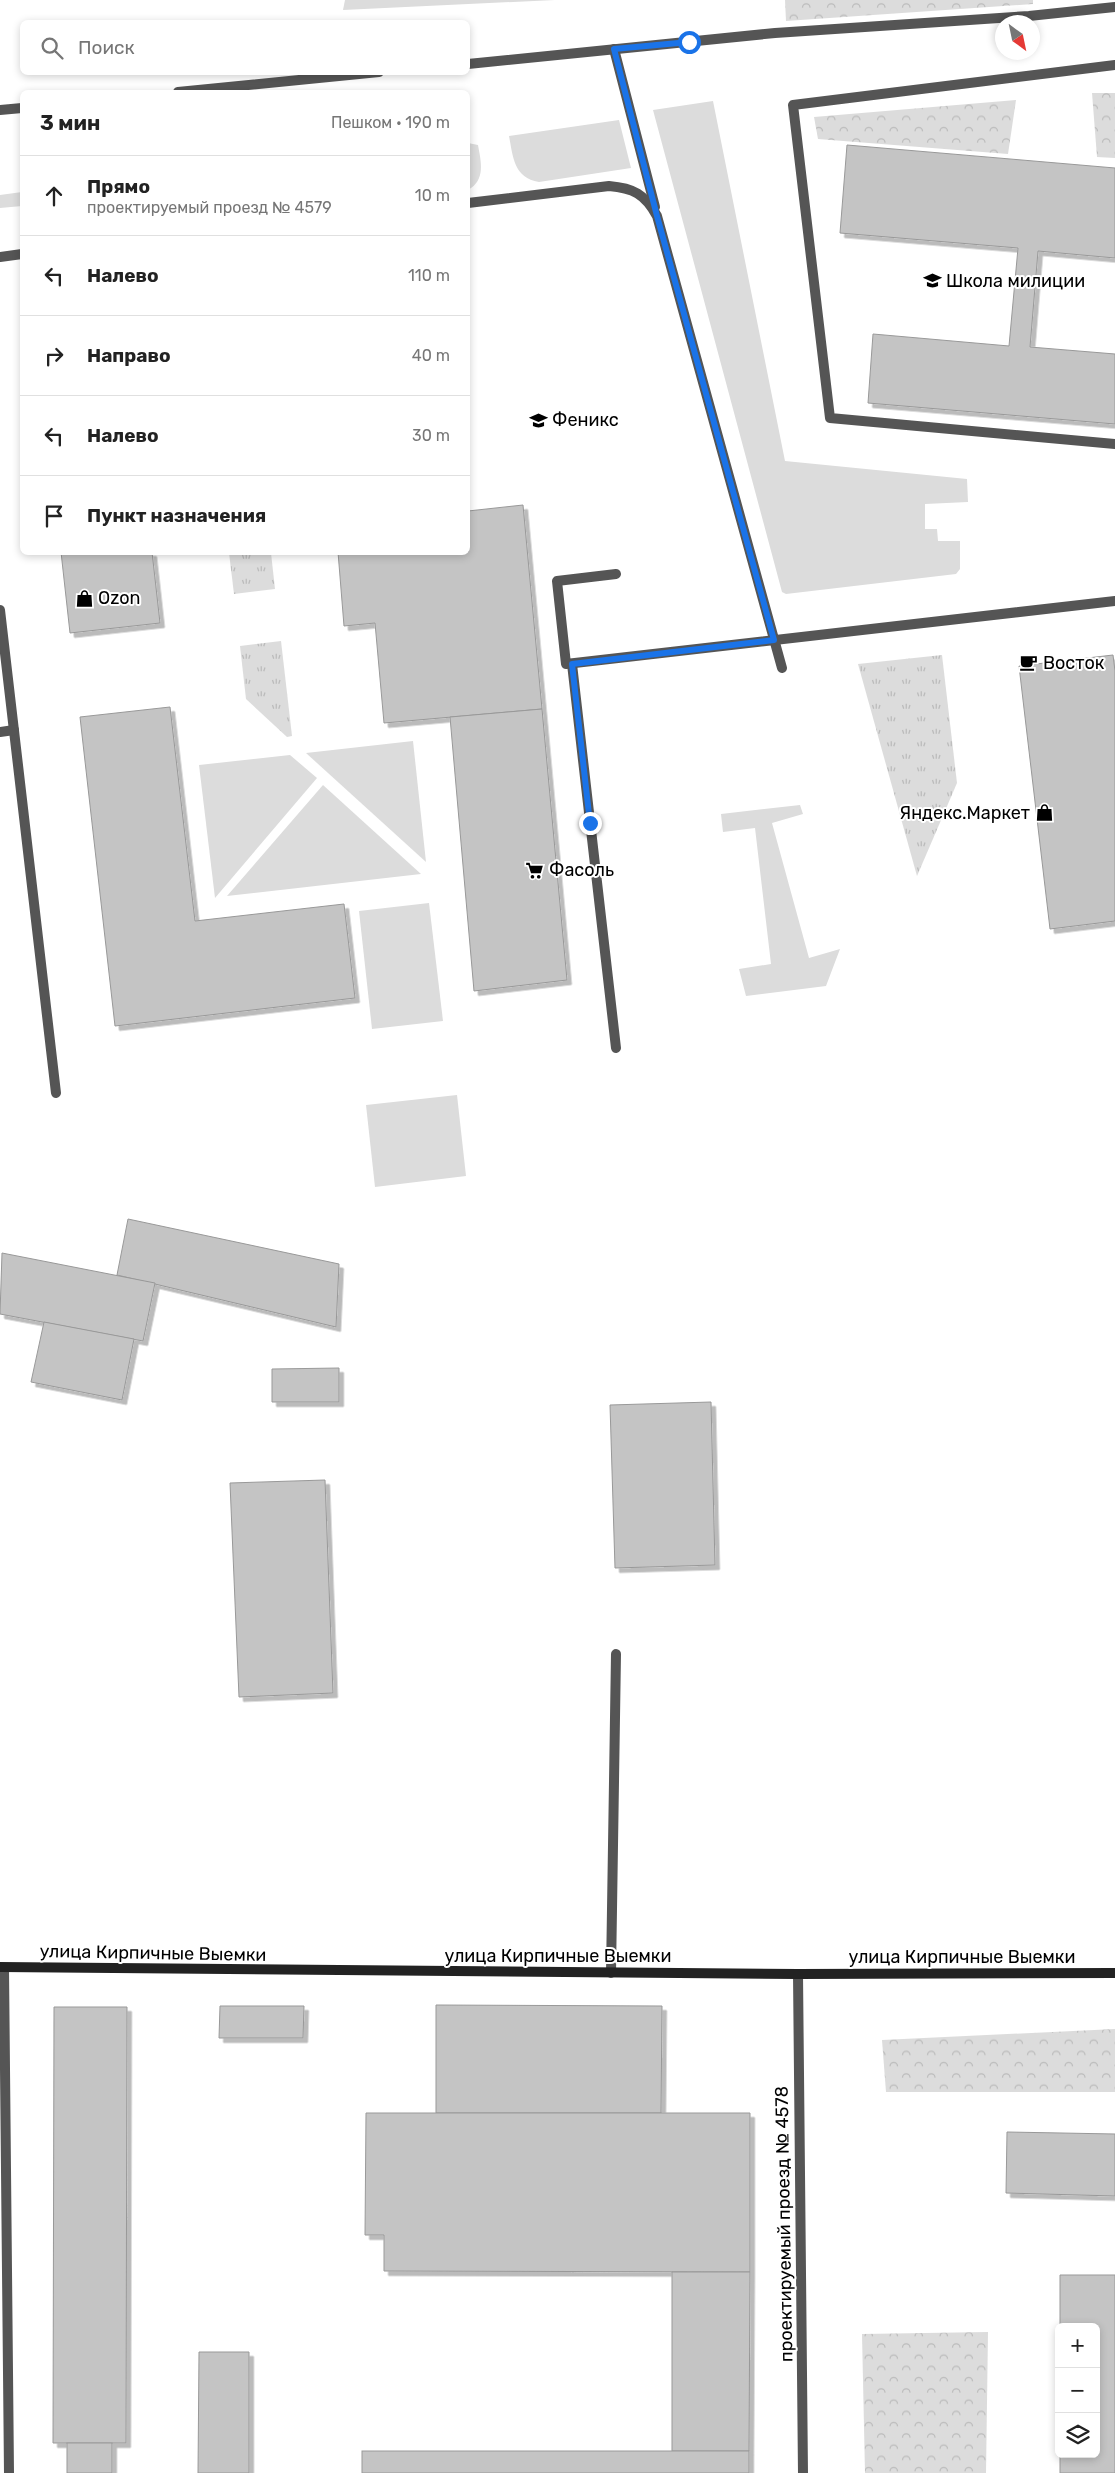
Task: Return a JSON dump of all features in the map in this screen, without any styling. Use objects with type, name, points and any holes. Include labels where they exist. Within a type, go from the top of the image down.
[{"type":"street","points":[[470,64],[775,33],[1029,16],[1115,7]]},
{"type":"street","points":[[614,49],[657,216],[782,668]]},
{"type":"street","points":[[1115,66],[793,105],[830,418],[1115,444]]},
{"type":"street","points":[[198,90],[349,75]]},
{"type":"street","points":[[0,110],[20,108]]},
{"type":"street","points":[[470,203],[609,186],[627,187],[640,193],[649,202],[657,216]]},
{"type":"street","points":[[0,257],[20,254]]},
{"type":"street","points":[[616,574],[557,582],[566,664],[1115,600]]},
{"type":"street","points":[[0,610],[56,1093]]},
{"type":"street","points":[[572,664],[616,1048]]},
{"type":"street","points":[[0,732],[14,730]]},
{"type":"street","points":[[611,1973],[616,1654]]},
{"type":"street","points":[[2,1968],[9,2473]]},
{"type":"street","name":"улица Кирпичные Выемки","points":[[2,1968],[798,1974],[1115,1973]]},
{"type":"street","name":"проектируемый проезд № 4578","points":[[798,1974],[803,2473]]},
{"type":"green space","points":[[345,0],[555,0],[343,10]]},
{"type":"green space","points":[[785,0],[1033,0],[1033,4],[786,21]]},
{"type":"green space","points":[[1092,93],[1115,93],[1115,158],[1097,157]]},
{"type":"green space","points":[[1016,100],[1008,154],[818,139],[814,117]]},
{"type":"green space","points":[[713,101],[785,461],[967,479],[968,502],[925,504],[925,529],[937,529],[938,541],[960,541],[960,569],[956,574],[786,594],[782,592],[653,110]]},
{"type":"green space","points":[[619,120],[631,168],[539,182],[524,176],[516,165],[509,136]]},
{"type":"green space","points":[[470,143],[478,145],[481,164],[480,176],[470,189]]},
{"type":"green space","points":[[20,192],[20,206],[0,208],[0,195]]},
{"type":"green space","points":[[229,555],[271,555],[275,589],[234,594]]},
{"type":"green space","points":[[281,641],[292,736],[287,737],[246,699],[240,646]]},
{"type":"green space","points":[[942,655],[957,783],[917,876],[858,664]]},
{"type":"green space","points":[[413,741],[426,862],[306,753]]},
{"type":"green space","points":[[290,755],[317,778],[215,898],[199,765]]},
{"type":"green space","points":[[323,785],[421,874],[227,896]]},
{"type":"green space","points":[[800,805],[803,814],[772,823],[809,958],[840,949],[826,986],[746,996],[739,969],[771,964],[755,828],[723,832],[721,814]]},
{"type":"green space","points":[[429,903],[443,1021],[372,1029],[359,911]]},
{"type":"green space","points":[[457,1095],[466,1176],[375,1187],[366,1105]]},
{"type":"green space","points":[[1115,2029],[1115,2092],[886,2092],[882,2040]]},
{"type":"green space","points":[[988,2332],[986,2473],[865,2473],[862,2334]]},
{"type":"building","points":[[847,145],[1115,168],[1115,258],[1038,251],[1030,347],[1115,354],[1115,424],[868,403],[873,334],[1009,346],[1018,248],[840,233]]},
{"type":"building","points":[[523,505],[542,709],[384,723],[375,623],[344,626],[338,555],[470,555],[470,511]]},
{"type":"building","points":[[61,555],[152,555],[160,623],[70,633]]},
{"type":"building","points":[[1113,655],[1115,671],[1115,921],[1050,929],[1019,666]]},
{"type":"building","points":[[170,707],[195,921],[344,904],[355,998],[115,1026],[80,717]]},
{"type":"building","points":[[542,709],[567,980],[474,991],[450,717]]},
{"type":"building","points":[[128,1219],[339,1264],[336,1327],[117,1275]]},
{"type":"building","points":[[2,1253],[155,1283],[143,1341],[0,1314]]},
{"type":"building","points":[[44,1322],[134,1339],[122,1400],[31,1382]]},
{"type":"building","points":[[339,1368],[339,1402],[272,1402],[272,1369]]},
{"type":"building","points":[[711,1402],[715,1565],[615,1568],[610,1405]]},
{"type":"building","points":[[325,1480],[333,1693],[239,1697],[230,1483]]},
{"type":"building","points":[[436,2005],[662,2006],[661,2113],[436,2113]]},
{"type":"building","points":[[220,2006],[304,2006],[303,2038],[219,2038]]},
{"type":"building","points":[[54,2007],[127,2007],[126,2443],[53,2443]]},
{"type":"building","points":[[366,2113],[750,2113],[750,2272],[384,2271],[384,2235],[365,2235]]},
{"type":"building","points":[[1007,2132],[1115,2134],[1115,2196],[1006,2193]]},
{"type":"building","points":[[672,2272],[750,2272],[749,2451],[672,2451]]},
{"type":"building","points":[[1060,2275],[1115,2275],[1115,2473],[1060,2473],[1060,2458],[1100,2458],[1100,2323],[1060,2323]]},
{"type":"building","points":[[199,2352],[249,2352],[249,2473],[198,2473]]},
{"type":"building","points":[[67,2443],[112,2443],[112,2473],[67,2473]]},
{"type":"building","points":[[362,2451],[749,2451],[749,2473],[362,2473]]},
{"type":"place","name":"Школа милиции","points":[[932,281]]},
{"type":"place","name":"Феникс","points":[[538,420]]},
{"type":"place","name":"Ozon","points":[[84,598]]},
{"type":"place","name":"Восток","points":[[1029,663]]},
{"type":"place","name":"Яндекс.Маркет","points":[[1044,813]]},
{"type":"place","name":"Фасоль","points":[[535,870]]},
{"type":"route","points":[[590,823],[572,664],[774,640],[657,216],[614,49],[689,42]]}]
